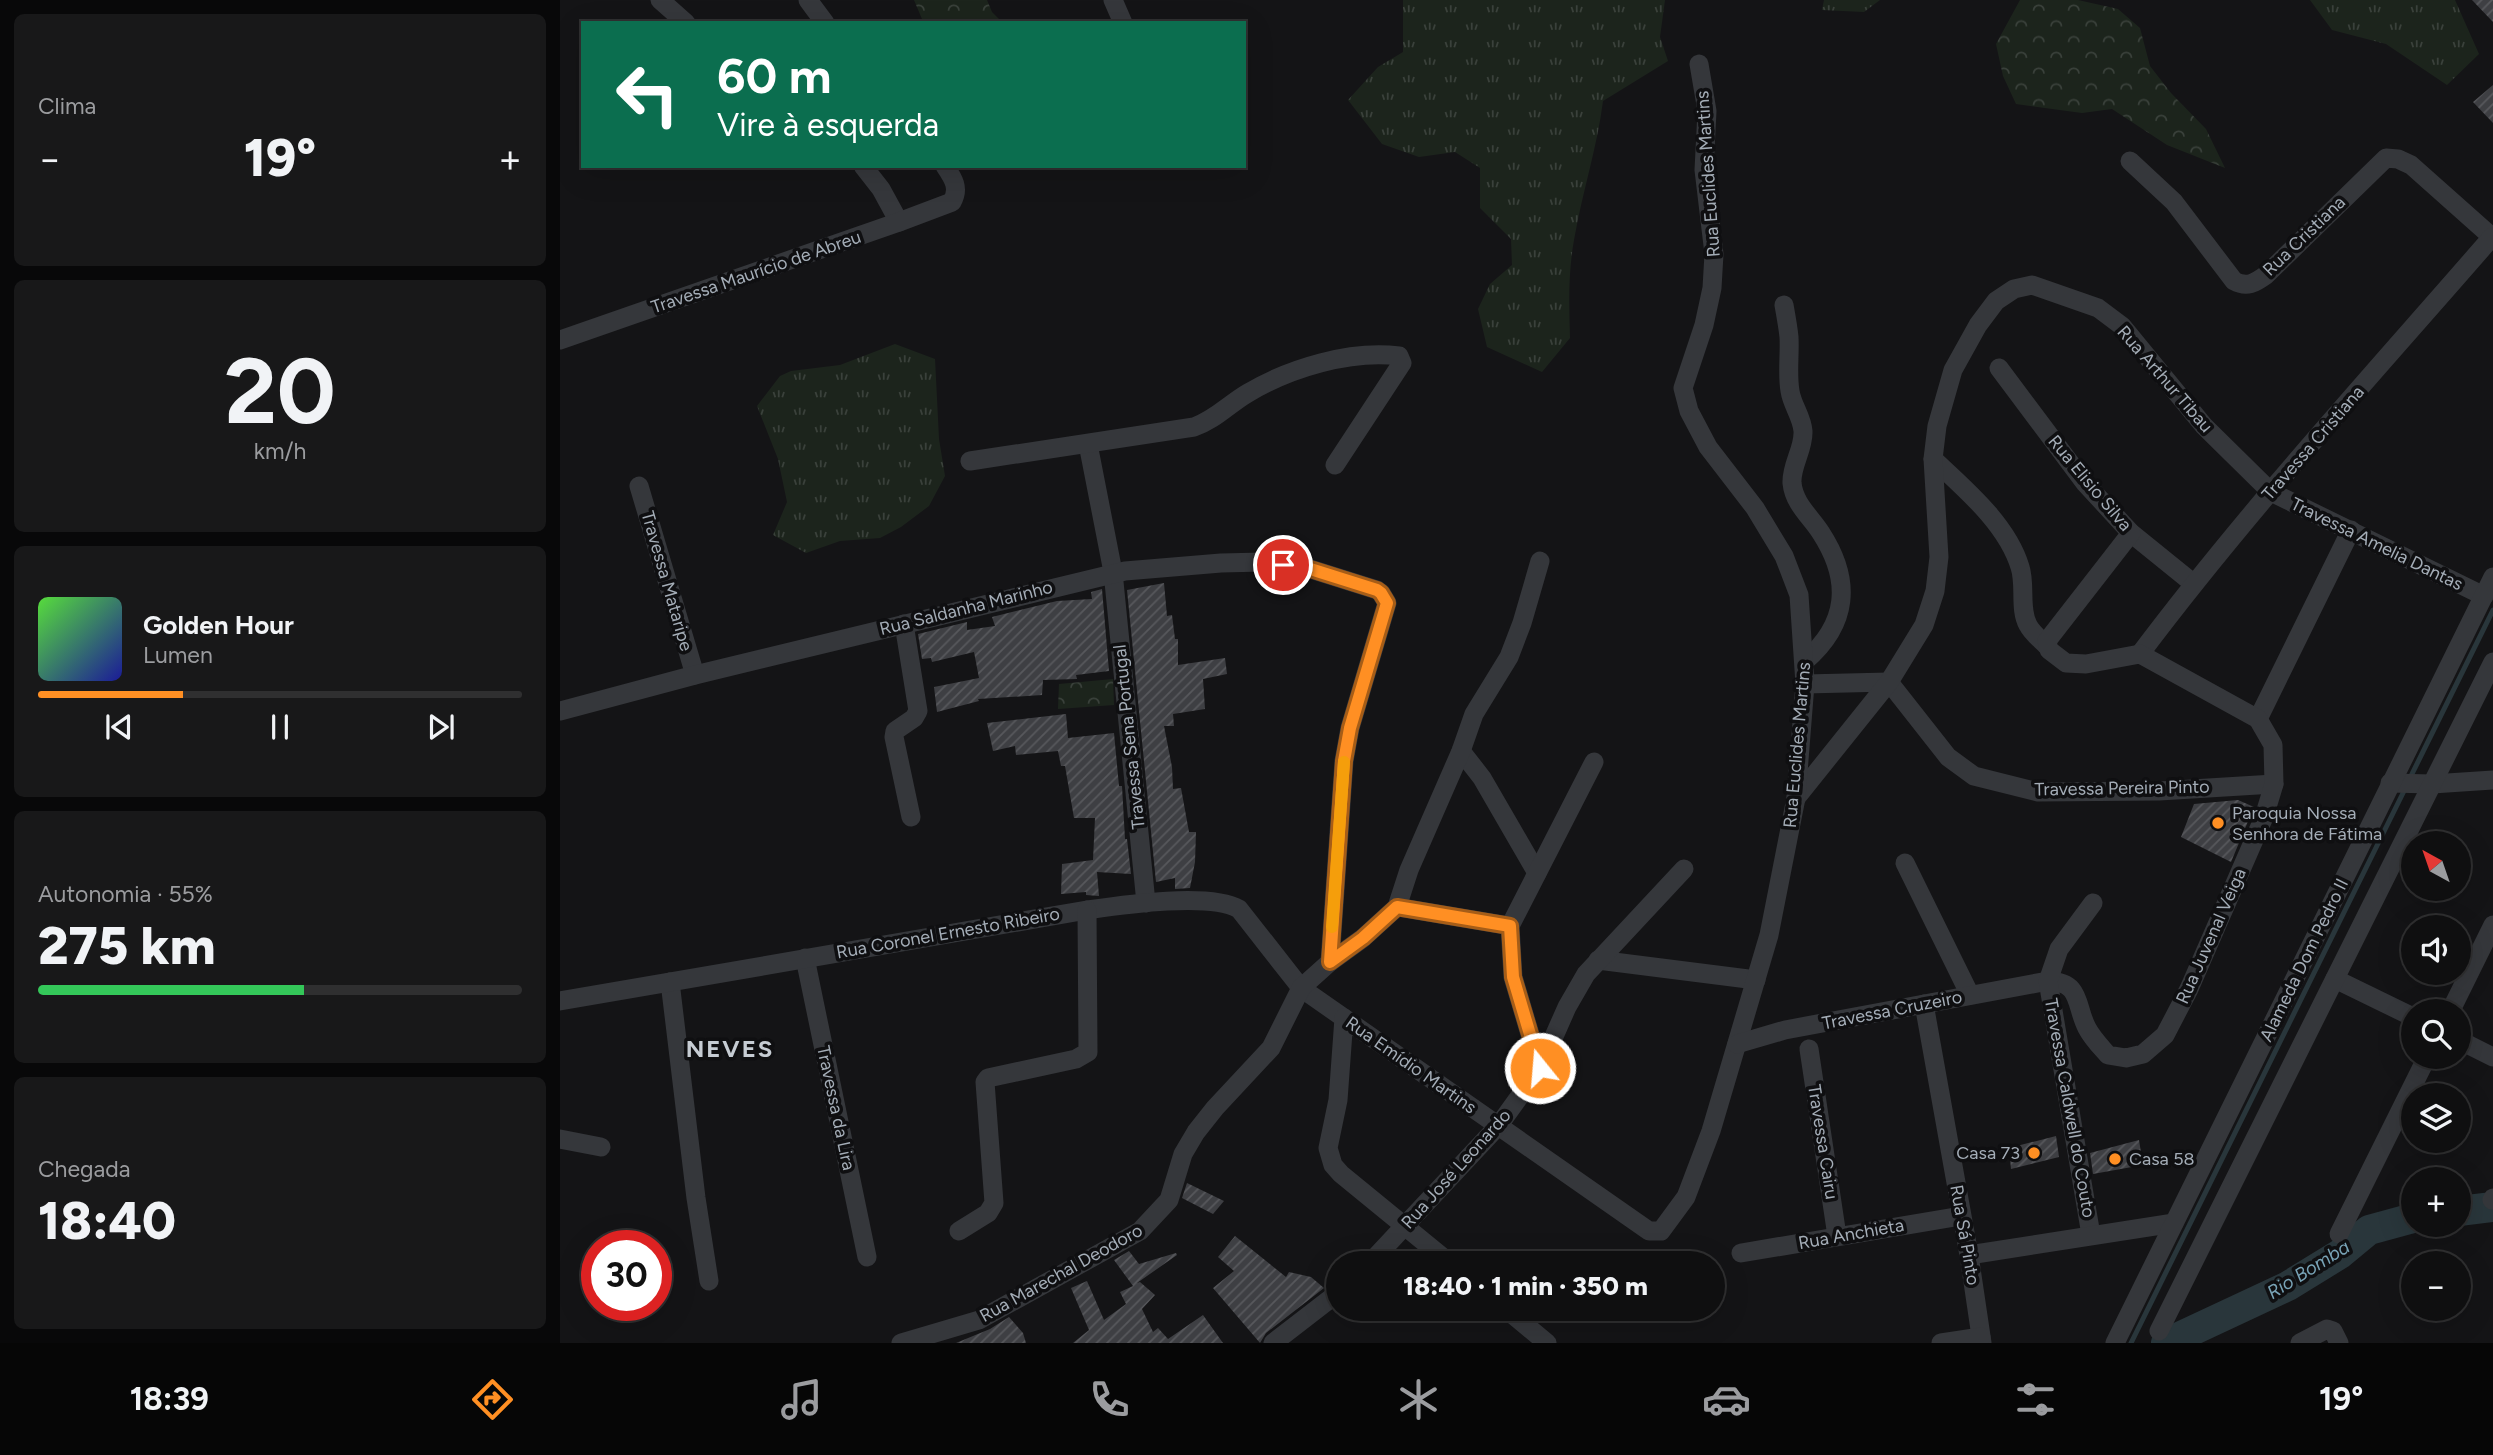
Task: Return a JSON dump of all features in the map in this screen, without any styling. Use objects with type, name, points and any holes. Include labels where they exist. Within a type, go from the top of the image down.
[{"type":"street","points":[[660,0],[684,21]]},
{"type":"street","points":[[808,0],[824,21]]},
{"type":"street","points":[[1113,0],[1123,21]]},
{"type":"street","name":"Rua Euclides Martins","points":[[1661,1231],[1686,1197],[1711,1131],[1769,935],[1796,798],[1805,684],[1799,596],[1784,556],[1755,508],[1695,426],[1683,387],[1704,326],[1712,288],[1714,254],[1704,170],[1707,111],[1699,64]]},
{"type":"street","name":"Rua Cristiana","points":[[2130,161],[2174,202],[2234,281],[2242,285],[2253,284],[2266,275],[2386,158],[2398,159],[2410,165],[2493,238]]},
{"type":"street","points":[[865,168],[881,189],[900,222]]},
{"type":"street","name":"Travessa Maurício de Abreu","points":[[560,340],[951,202],[956,192],[955,184],[946,168]]},
{"type":"street","name":"Travessa Cristiana","points":[[2140,654],[2271,492],[2493,238]]},
{"type":"street","name":"Rua Arthur Tibau","points":[[1796,798],[1889,682],[1924,625],[1935,591],[1939,557],[1933,459],[1937,426],[1953,370],[1978,324],[1996,300],[2014,289],[2032,285],[2098,308],[2122,326],[2204,426],[2271,492]]},
{"type":"street","points":[[1784,305],[1789,337],[1790,391],[1803,431],[1793,470],[1793,490],[1797,502],[1822,534],[1831,553],[1838,573],[1841,600],[1839,618],[1828,639],[1805,661]]},
{"type":"street","points":[[970,461],[1194,428],[1205,424],[1248,393],[1298,370],[1340,359],[1384,354],[1399,356],[1402,363],[1335,465]]},
{"type":"street","name":"Rua Elisio Silva","points":[[1999,368],[2085,483],[2131,533],[2194,584]]},
{"type":"street","name":"Travessa Sena Portugal","points":[[1088,444],[1113,572],[1146,902]]},
{"type":"street","points":[[1933,459],[1986,513],[2011,548],[2022,576],[2025,619],[2029,628],[2052,654],[2066,663],[2086,664],[2140,654],[2258,719],[2351,530]]},
{"type":"street","name":"Travessa Mataripe","points":[[639,486],[695,675]]},
{"type":"street","name":"Travessa Amelia Dantas","points":[[2271,492],[2484,596]]},
{"type":"street","points":[[2046,645],[2131,533]]},
{"type":"street","points":[[1301,988],[1397,907],[1413,859],[1461,751],[1474,714],[1509,657],[1540,561]]},
{"type":"street","name":"Rua Saldanha Marinho","points":[[560,711],[1113,572],[1263,562],[1304,567],[1377,590],[1387,603],[1350,728],[1344,761],[1330,962]]},
{"type":"street","name":"Alameda Dom Pedro II","points":[[2159,1331],[2335,979],[2493,577]]},
{"type":"street","points":[[904,624],[918,711],[914,718],[895,731],[894,737],[911,817]]},
{"type":"street","name":"Alameda Dom Pedro II","points":[[2115,1343],[2174,1223],[2410,783],[2493,662]]},
{"type":"street","points":[[1805,684],[1889,682]]},
{"type":"street","name":"Travessa Pereira Pinto","points":[[1889,682],[1948,757],[1974,776],[2038,792],[2159,791],[2274,784]]},
{"type":"street","name":"Rua Juvenal Veiga","points":[[2048,981],[2063,982],[2072,989],[2087,1029],[2108,1055],[2126,1058],[2144,1054],[2165,1035],[2189,989],[2264,817],[2274,784],[2273,745],[2258,719]]},
{"type":"street","points":[[1461,751],[1482,778],[1537,873]]},
{"type":"street","points":[[1540,1068],[1513,977],[1510,926],[1594,762]]},
{"type":"street","points":[[2410,783],[2493,780]]},
{"type":"street","points":[[1905,863],[1970,995]]},
{"type":"street","name":"Rua José Leonardo","points":[[1381,1251],[1499,1125],[1540,1068],[1567,1007],[1586,974],[1685,869]]},
{"type":"street","name":"Rua Coronel Ernesto Ribeiro","points":[[560,1001],[1146,902],[1208,902],[1239,909],[1301,988]]},
{"type":"street","points":[[2048,981],[2059,949],[2093,903]]},
{"type":"street","points":[[1397,907],[1510,926]]},
{"type":"street","points":[[959,1231],[988,1213],[994,1203],[985,1082],[988,1078],[1076,1059],[1088,1052],[1087,910]]},
{"type":"street","points":[[2456,999],[2493,925]]},
{"type":"street","name":"Travessa da Lira","points":[[805,958],[867,1257]]},
{"type":"street","points":[[1598,960],[1756,980]]},
{"type":"street","points":[[2335,979],[2401,1011]]},
{"type":"street","name":"Travessa Cruzeiro","points":[[1737,1044],[1785,1030],[2048,981]]},
{"type":"street","name":"Travessa Caldwell do Couto","points":[[2048,981],[2091,1235]]},
{"type":"street","points":[[670,982],[696,1198],[709,1281]]},
{"type":"street","name":"Rua Emídio Martins","points":[[1301,988],[1649,1231],[1661,1231]]},
{"type":"street","name":"Rua Marechal Deodoro","points":[[901,1343],[979,1320],[1147,1225],[1169,1200],[1183,1154],[1196,1132],[1271,1048],[1301,988]]},
{"type":"street","name":"Rua Sá Pinto","points":[[1924,1004],[1969,1255],[1981,1340]]},
{"type":"street","points":[[1345,1018],[1338,1100],[1328,1148],[1332,1165],[1436,1251]]},
{"type":"street","points":[[2471,1046],[2493,1057]]},
{"type":"street","name":"Travessa Cairu","points":[[1809,1049],[1837,1236]]},
{"type":"street","points":[[2339,1234],[2421,1069]]},
{"type":"street","points":[[560,1139],[601,1147]]},
{"type":"street","name":"Rua Anchieta","points":[[1741,1253],[1962,1216]]},
{"type":"street","points":[[1969,1255],[2174,1223]]},
{"type":"street","points":[[1273,1343],[1296,1336],[1326,1305]]},
{"type":"street","points":[[1521,1321],[1548,1343]]},
{"type":"street","points":[[2300,1343],[2328,1329],[2333,1331],[2339,1343]]},
{"type":"street","points":[[1941,1343],[1981,1340]]},
{"type":"green space","points":[[914,0],[987,0],[992,12],[1001,21],[926,21],[922,19]]},
{"type":"green space","points":[[1403,0],[1665,0],[1660,37],[1668,61],[1603,101],[1572,252],[1569,289],[1570,338],[1542,372],[1487,347],[1478,309],[1490,284],[1512,265],[1511,239],[1480,208],[1480,168],[1455,152],[1419,157],[1382,144],[1348,100],[1378,67],[1403,52]]},
{"type":"green space","points":[[1824,0],[1880,0],[1864,12],[1822,10]]},
{"type":"green space","points":[[2020,0],[2078,0],[2118,9],[2140,28],[2150,66],[2171,93],[2206,129],[2225,168],[2167,145],[2112,109],[2082,113],[2016,104],[2003,76],[1996,44]]},
{"type":"green space","points":[[2310,0],[2455,0],[2479,54],[2447,85],[2386,44],[2332,30]]},
{"type":"green space","points":[[895,344],[935,359],[939,439],[945,476],[929,506],[901,527],[880,538],[840,541],[806,553],[773,535],[787,502],[778,459],[757,406],[780,376],[791,371],[840,365]]},
{"type":"green space","points":[[1113,679],[1114,705],[1058,709],[1059,684]]},
{"type":"building","points":[[2472,0],[2493,0],[2493,22]]},
{"type":"building","points":[[2493,85],[2493,123],[2473,102]]},
{"type":"building","points":[[1164,583],[1167,616],[1172,615],[1175,639],[1178,639],[1178,665],[1225,658],[1227,674],[1203,679],[1205,709],[1173,714],[1174,726],[1164,726],[1172,767],[1173,789],[1181,788],[1189,832],[1196,832],[1195,862],[1190,888],[1175,889],[1175,878],[1156,882],[1127,590]]},
{"type":"building","points":[[1102,589],[1109,671],[1076,675],[1077,679],[1043,680],[1042,695],[978,699],[979,701],[937,712],[934,687],[979,678],[974,652],[932,662],[931,658],[922,659],[918,634],[967,622],[967,630],[995,626],[992,617],[1057,601],[1092,599],[1091,592]]},
{"type":"building","points":[[1066,714],[1068,738],[1114,733],[1131,874],[1097,872],[1099,896],[1086,895],[1086,892],[1061,894],[1062,864],[1093,860],[1095,818],[1074,818],[1065,766],[1061,766],[1058,751],[1016,755],[1015,746],[993,751],[987,723]]},
{"type":"building","name":"Paroquia Nossa Senhora de Fátima","points":[[2238,800],[2254,807],[2231,862],[2181,837],[2194,804]]},
{"type":"building","name":"Casa 73","points":[[2056,1136],[2059,1157],[2011,1169],[2009,1148]]},
{"type":"building","name":"Casa 58","points":[[2139,1140],[2143,1165],[2093,1174],[2090,1153]]},
{"type":"building","points":[[1187,1183],[1224,1201],[1213,1214],[1182,1198]]},
{"type":"building","points":[[1235,1236],[1286,1277],[1289,1272],[1311,1277],[1324,1288],[1266,1333],[1260,1343],[1213,1288],[1234,1271],[1218,1257]]},
{"type":"building","points":[[1129,1251],[1139,1264],[1176,1253],[1177,1255],[1137,1283],[1140,1282],[1155,1295],[1142,1309],[1153,1332],[1158,1328],[1168,1339],[1203,1315],[1223,1343],[1073,1343],[1089,1330],[1071,1288],[1087,1281],[1104,1320],[1126,1304],[1120,1292],[1133,1286],[1114,1260]]},
{"type":"building","points":[[1009,1317],[1023,1333],[1026,1343],[956,1343],[990,1329]]},
{"type":"waterway","points":[[2409,780],[2493,610]]},
{"type":"waterway","points":[[2131,1343],[2405,789]]},
{"type":"waterway","name":"Rio Bomba","points":[[2471,1210],[2493,1207]]},
{"type":"waterway","name":"Rio Bomba","points":[[2166,1343],[2288,1286],[2340,1254],[2369,1230],[2401,1221]]},
{"type":"slow traffic","points":[[1332,927],[1344,762]]},
{"type":"place","name":"Paroquia Nossa Senhora de Fátima","points":[[2218,823]]},
{"type":"place","name":"Casa 73","points":[[2034,1153]]},
{"type":"place","name":"Casa 58","points":[[2115,1159]]},
{"type":"district","name":"NEVES","points":[[730,1049]]},
{"type":"route","points":[[1283,565],[1304,567],[1377,590],[1387,603],[1350,728],[1344,761],[1330,962],[1363,938],[1397,907],[1510,926],[1513,977],[1540,1068]]}]
